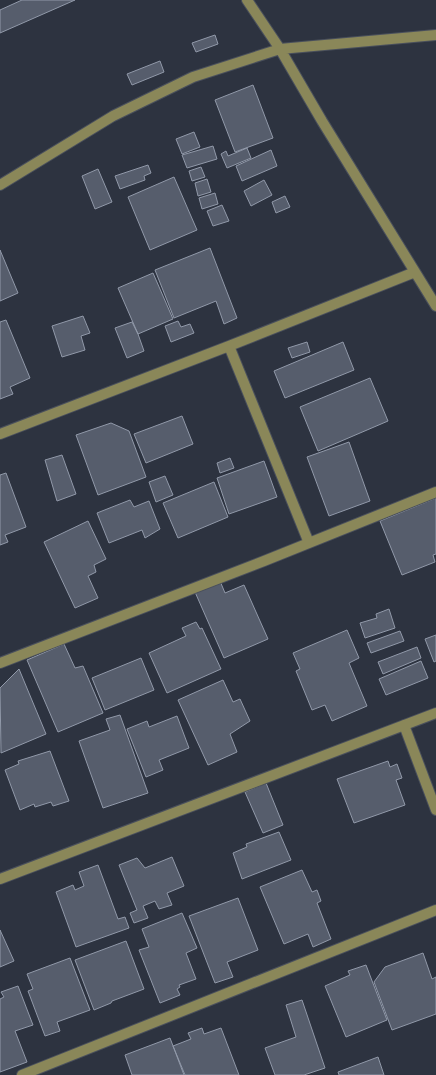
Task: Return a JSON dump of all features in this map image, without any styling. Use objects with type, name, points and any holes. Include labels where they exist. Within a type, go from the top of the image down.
[{"type":"street","points":[[247,0],[280,49],[322,122],[436,306]]},
{"type":"street","points":[[0,185],[113,116],[184,82],[280,49],[436,34]]},
{"type":"street","points":[[0,434],[415,272]]},
{"type":"street","points":[[229,346],[309,543]]},
{"type":"street","points":[[0,663],[436,492]]},
{"type":"street","points":[[0,880],[436,713]]},
{"type":"street","points":[[404,725],[436,810]]},
{"type":"street","points":[[22,1075],[436,910]]},
{"type":"building","points":[[22,0],[75,0],[0,33],[0,10]]},
{"type":"building","points":[[215,35],[218,44],[196,52],[192,43]]},
{"type":"building","points":[[160,61],[164,72],[132,85],[127,74]]},
{"type":"building","points":[[253,85],[273,138],[235,152],[215,100]]},
{"type":"building","points":[[194,132],[200,147],[182,154],[176,139]]},
{"type":"building","points":[[213,146],[217,159],[187,168],[182,155]]},
{"type":"building","points":[[247,148],[251,158],[227,168],[221,154],[226,151],[228,156]]},
{"type":"building","points":[[271,150],[277,166],[242,181],[236,166]]},
{"type":"building","points":[[148,165],[151,173],[144,176],[145,180],[120,189],[115,176]]},
{"type":"building","points":[[201,167],[205,177],[192,181],[189,171]]},
{"type":"building","points":[[98,169],[112,202],[95,209],[82,176]]},
{"type":"building","points":[[174,177],[197,230],[150,250],[128,197]]},
{"type":"building","points":[[207,179],[211,192],[198,196],[195,183]]},
{"type":"building","points":[[264,180],[272,195],[251,206],[244,191]]},
{"type":"building","points":[[215,193],[218,204],[202,209],[199,198]]},
{"type":"building","points":[[285,196],[290,207],[276,213],[272,202]]},
{"type":"building","points":[[222,205],[229,221],[213,226],[207,211]]},
{"type":"building","points":[[210,248],[237,318],[224,324],[216,301],[174,318],[155,270]]},
{"type":"building","points":[[0,250],[18,293],[0,301]]},
{"type":"building","points":[[153,273],[173,319],[138,334],[118,288]]},
{"type":"building","points":[[83,316],[90,333],[81,336],[85,350],[62,357],[52,326]]},
{"type":"building","points":[[6,320],[30,378],[10,387],[13,394],[0,399],[0,322]]},
{"type":"building","points":[[178,321],[181,327],[190,324],[194,333],[171,342],[165,326]]},
{"type":"building","points":[[132,322],[144,351],[127,358],[115,328]]},
{"type":"building","points":[[307,342],[310,352],[292,358],[288,348]]},
{"type":"building","points":[[343,342],[354,370],[285,398],[274,371]]},
{"type":"building","points":[[370,378],[388,421],[318,451],[300,407]]},
{"type":"building","points":[[182,416],[193,444],[146,463],[134,434]]},
{"type":"building","points":[[111,423],[129,431],[146,477],[98,495],[76,435]]},
{"type":"building","points":[[349,442],[370,501],[329,516],[307,457]]},
{"type":"building","points":[[62,455],[76,494],[57,501],[45,460]]},
{"type":"building","points":[[230,458],[234,468],[220,473],[217,463]]},
{"type":"building","points":[[264,461],[277,497],[229,514],[217,478]]},
{"type":"building","points":[[6,473],[26,527],[5,535],[8,542],[0,545],[0,475]]},
{"type":"building","points":[[165,476],[173,495],[156,502],[149,482]]},
{"type":"building","points":[[214,482],[228,517],[178,538],[163,503]]},
{"type":"building","points":[[436,498],[436,554],[433,555],[435,562],[402,575],[380,521]]},
{"type":"building","points":[[130,500],[134,507],[149,501],[160,529],[145,538],[142,530],[109,543],[97,513]]},
{"type":"building","points":[[88,521],[106,559],[94,565],[96,572],[88,576],[98,598],[75,608],[44,542]]},
{"type":"building","points":[[220,581],[225,593],[244,585],[268,639],[224,658],[195,592]]},
{"type":"building","points":[[389,609],[395,628],[365,638],[360,623],[377,618],[376,614]]},
{"type":"building","points":[[196,622],[200,629],[202,628],[221,669],[167,693],[149,653],[186,636],[182,628]]},
{"type":"building","points":[[347,630],[359,658],[349,663],[367,706],[332,721],[325,705],[312,710],[296,671],[300,669],[293,653]]},
{"type":"building","points":[[400,631],[404,641],[371,653],[367,643]]},
{"type":"building","points":[[436,635],[436,661],[434,662],[425,639]]},
{"type":"building","points":[[64,644],[75,668],[83,666],[103,713],[58,732],[27,660]]},
{"type":"building","points":[[417,647],[421,658],[383,674],[378,662]]},
{"type":"building","points":[[141,658],[154,690],[105,710],[92,678]]},
{"type":"building","points":[[421,661],[428,678],[386,695],[379,679]]},
{"type":"building","points":[[19,669],[46,734],[1,753],[0,688]]},
{"type":"building","points":[[223,680],[233,702],[240,699],[250,721],[230,734],[237,752],[208,765],[178,700]]},
{"type":"building","points":[[120,715],[148,793],[103,808],[79,741],[110,730],[106,719]]},
{"type":"building","points":[[177,716],[189,748],[159,760],[163,770],[146,777],[127,729],[147,721],[149,727]]},
{"type":"building","points":[[50,751],[69,801],[53,806],[51,802],[35,807],[34,804],[20,810],[5,770],[19,764],[18,761]]},
{"type":"building","points":[[388,761],[390,767],[397,764],[402,778],[396,780],[405,805],[354,823],[337,779]]},
{"type":"building","points":[[266,783],[283,825],[263,833],[245,792]]},
{"type":"building","points":[[279,832],[291,860],[242,879],[233,853],[247,847],[246,844]]},
{"type":"building","points":[[172,857],[184,886],[167,893],[172,905],[159,909],[155,901],[143,906],[148,918],[134,923],[130,913],[137,910],[119,865],[137,858],[145,868]]},
{"type":"building","points":[[98,865],[118,919],[125,917],[129,928],[76,947],[56,892],[73,885],[75,890],[84,886],[79,872]]},
{"type":"building","points":[[302,870],[312,892],[317,890],[321,901],[317,903],[331,939],[313,947],[308,934],[284,944],[260,887]]},
{"type":"building","points":[[238,898],[258,950],[227,962],[233,977],[215,983],[189,916]]},
{"type":"building","points":[[182,913],[197,948],[186,953],[196,979],[179,985],[180,987],[177,989],[180,995],[160,1003],[139,950],[149,947],[142,929]]},
{"type":"building","points":[[0,930],[14,961],[0,967]]},
{"type":"building","points":[[126,941],[144,989],[94,1010],[75,960]]},
{"type":"building","points":[[423,953],[432,979],[436,977],[436,1014],[392,1030],[374,982],[385,967]]},
{"type":"building","points":[[70,958],[90,1010],[57,1022],[60,1031],[45,1036],[28,991],[33,989],[27,974]]},
{"type":"building","points":[[366,965],[387,1020],[346,1037],[325,986],[350,975],[348,971]]},
{"type":"building","points":[[18,986],[33,1025],[15,1031],[27,1062],[0,1072],[0,999],[4,997],[1,992]]},
{"type":"building","points":[[302,1000],[325,1068],[304,1075],[275,1075],[265,1048],[296,1037],[286,1005]]},
{"type":"building","points":[[202,1028],[204,1034],[221,1028],[239,1075],[185,1075],[173,1046],[191,1039],[188,1033]]},
{"type":"building","points":[[170,1038],[184,1075],[132,1075],[125,1055]]},
{"type":"building","points":[[378,1057],[384,1075],[339,1075],[338,1072]]}]
